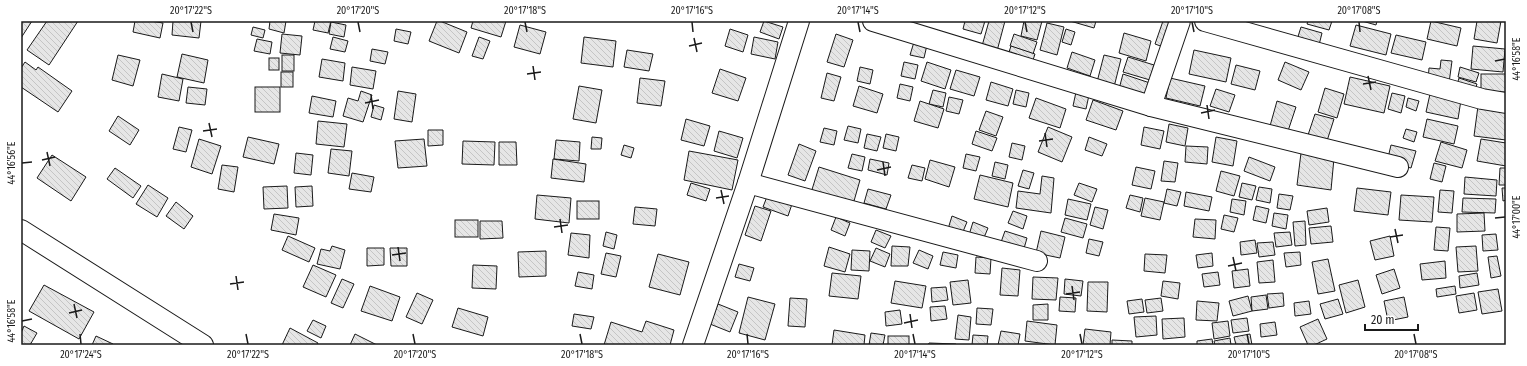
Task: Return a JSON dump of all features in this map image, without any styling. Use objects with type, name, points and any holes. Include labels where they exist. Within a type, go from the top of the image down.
[{"type":"street","points":[[693,345],[748,183],[799,21]]},
{"type":"street","points":[[873,21],[1151,106],[1398,167]]},
{"type":"street","points":[[1151,106],[1180,21]]},
{"type":"street","points":[[1205,21],[1482,99],[1506,103]]},
{"type":"street","points":[[748,183],[1037,261]]},
{"type":"street","points":[[21,230],[203,345]]},
{"type":"building","points":[[21,21],[32,21],[21,38]]},
{"type":"building","points":[[47,21],[78,21],[49,65],[27,50]]},
{"type":"building","points":[[135,21],[163,23],[160,38],[133,32]]},
{"type":"building","points":[[173,21],[201,21],[199,38],[172,35]]},
{"type":"building","points":[[270,21],[286,21],[284,33],[269,29]]},
{"type":"building","points":[[315,21],[331,21],[328,33],[313,30]]},
{"type":"building","points":[[437,21],[467,32],[459,53],[429,41]]},
{"type":"building","points":[[473,21],[506,21],[501,37],[471,28]]},
{"type":"building","points":[[764,21],[783,27],[779,39],[760,32]]},
{"type":"building","points":[[965,21],[985,21],[981,34],[963,29]]},
{"type":"building","points":[[989,21],[1005,21],[997,51],[982,46]]},
{"type":"building","points":[[1024,21],[1042,21],[1037,40],[1021,36]]},
{"type":"building","points":[[1070,21],[1096,21],[1094,28]]},
{"type":"building","points":[[1163,21],[1175,23],[1166,48],[1155,44]]},
{"type":"building","points":[[1308,21],[1332,21],[1329,30],[1307,24]]},
{"type":"building","points":[[1362,21],[1377,21],[1376,25]]},
{"type":"building","points":[[1431,21],[1461,28],[1457,46],[1427,39]]},
{"type":"building","points":[[1477,21],[1501,21],[1497,43],[1474,39]]},
{"type":"building","points":[[331,22],[346,25],[344,37],[329,34]]},
{"type":"building","points":[[1047,23],[1064,27],[1057,55],[1040,50]]},
{"type":"building","points":[[520,25],[546,32],[540,54],[514,47]]},
{"type":"building","points":[[1356,25],[1391,34],[1386,55],[1350,46]]},
{"type":"building","points":[[253,27],[265,30],[263,38],[251,35]]},
{"type":"building","points":[[1301,27],[1322,33],[1318,49],[1296,43]]},
{"type":"building","points":[[396,29],[411,32],[408,44],[394,41]]},
{"type":"building","points":[[730,29],[748,35],[743,52],[725,46]]},
{"type":"building","points":[[1066,29],[1075,32],[1071,45],[1062,42]]},
{"type":"building","points":[[1124,33],[1151,41],[1146,61],[1119,53]]},
{"type":"building","points":[[282,34],[302,36],[300,55],[280,53]]},
{"type":"building","points":[[836,34],[853,40],[844,67],[827,62]]},
{"type":"building","points":[[1014,34],[1037,42],[1033,54],[1010,46]]},
{"type":"building","points":[[1396,35],[1426,42],[1422,60],[1391,53]]},
{"type":"building","points":[[333,37],[348,41],[345,52],[330,49]]},
{"type":"building","points":[[479,37],[490,41],[483,59],[472,56]]},
{"type":"building","points":[[584,37],[616,41],[613,67],[581,63]]},
{"type":"building","points":[[754,37],[778,42],[775,59],[751,54]]},
{"type":"building","points":[[257,39],[272,42],[270,54],[254,51]]},
{"type":"building","points":[[914,42],[927,45],[924,58],[910,55]]},
{"type":"building","points":[[1011,46],[1035,54],[1031,66],[1007,58]]},
{"type":"building","points":[[1473,46],[1505,49],[1503,72],[1471,69]]},
{"type":"building","points":[[372,49],[388,52],[385,64],[370,61]]},
{"type":"building","points":[[627,50],[653,54],[649,71],[624,67]]},
{"type":"building","points":[[1194,50],[1231,58],[1226,82],[1189,74]]},
{"type":"building","points":[[1072,52],[1095,60],[1090,76],[1067,68]]},
{"type":"building","points":[[182,54],[208,60],[204,83],[177,77]]},
{"type":"building","points":[[118,55],[140,60],[133,86],[112,80]]},
{"type":"building","points":[[282,55],[294,55],[294,71],[282,71]]},
{"type":"building","points":[[1104,55],[1121,59],[1114,87],[1097,82]]},
{"type":"building","points":[[1128,57],[1154,65],[1150,80],[1123,72]]},
{"type":"building","points":[[269,58],[279,58],[279,70],[269,70]]},
{"type":"building","points":[[322,59],[345,63],[343,81],[319,77]]},
{"type":"building","points":[[1441,60],[1452,61],[1449,83],[1428,81],[1429,68],[1440,69]]},
{"type":"building","points":[[25,62],[36,70],[38,67],[72,91],[58,112],[21,87],[21,68]]},
{"type":"building","points":[[904,62],[918,65],[915,79],[901,76]]},
{"type":"building","points":[[927,62],[951,70],[945,89],[921,81]]},
{"type":"building","points":[[1285,62],[1309,72],[1301,90],[1278,80]]},
{"type":"building","points":[[1236,65],[1260,71],[1255,90],[1231,84]]},
{"type":"building","points":[[352,67],[376,71],[373,89],[350,85]]},
{"type":"building","points":[[860,67],[873,70],[870,84],[857,81]]},
{"type":"building","points":[[1460,67],[1479,73],[1476,82],[1458,77]]},
{"type":"building","points":[[720,69],[746,78],[738,101],[712,93]]},
{"type":"building","points":[[956,70],[980,77],[974,96],[950,89]]},
{"type":"building","points":[[281,72],[293,72],[293,87],[281,87]]},
{"type":"building","points":[[827,73],[841,77],[834,101],[821,98]]},
{"type":"building","points":[[162,74],[183,79],[179,101],[158,97]]},
{"type":"building","points":[[1123,74],[1150,83],[1145,97],[1119,89]]},
{"type":"building","points":[[1481,74],[1506,74],[1506,92],[1481,92]]},
{"type":"building","points":[[1350,77],[1390,86],[1384,113],[1344,104]]},
{"type":"building","points":[[640,78],[665,81],[661,106],[637,103]]},
{"type":"building","points":[[1170,78],[1205,86],[1200,106],[1166,98]]},
{"type":"building","points":[[1459,78],[1477,84],[1474,93],[1456,88]]},
{"type":"building","points":[[991,82],[1013,89],[1008,106],[986,100]]},
{"type":"building","points":[[900,84],[913,87],[910,101],[897,98]]},
{"type":"building","points":[[579,86],[602,90],[596,123],[573,119]]},
{"type":"building","points":[[859,86],[883,94],[877,113],[853,106]]},
{"type":"building","points":[[188,87],[207,89],[205,105],[186,103]]},
{"type":"building","points":[[255,87],[280,87],[280,112],[255,112]]},
{"type":"building","points":[[1325,88],[1344,94],[1337,118],[1318,112]]},
{"type":"building","points":[[1216,89],[1235,95],[1229,112],[1210,106]]},
{"type":"building","points":[[933,90],[946,93],[943,107],[929,104]]},
{"type":"building","points":[[1016,90],[1029,93],[1026,107],[1013,104]]},
{"type":"building","points":[[361,91],[372,95],[363,122],[343,116],[348,98],[358,101]]},
{"type":"building","points":[[398,91],[416,94],[412,122],[394,119]]},
{"type":"building","points":[[1076,92],[1089,95],[1086,109],[1073,106]]},
{"type":"building","points":[[1392,93],[1405,96],[1401,113],[1388,109]]},
{"type":"building","points":[[1430,94],[1461,100],[1458,119],[1426,112]]},
{"type":"building","points":[[312,96],[336,101],[333,117],[309,113]]},
{"type":"building","points":[[949,97],[963,100],[959,114],[946,111]]},
{"type":"building","points":[[1036,98],[1066,109],[1060,128],[1029,118]]},
{"type":"building","points":[[1408,98],[1419,101],[1416,111],[1406,107]]},
{"type":"building","points":[[1093,100],[1123,111],[1116,130],[1086,120]]},
{"type":"building","points":[[920,101],[944,109],[938,128],[914,121]]},
{"type":"building","points":[[1277,101],[1296,107],[1288,131],[1270,126]]},
{"type":"building","points":[[374,105],[384,108],[381,120],[371,117]]},
{"type":"building","points":[[1478,106],[1506,109],[1506,140],[1474,136]]},
{"type":"building","points":[[986,111],[1003,117],[996,136],[979,130]]},
{"type":"building","points":[[1315,114],[1334,119],[1326,144],[1307,138]]},
{"type":"building","points":[[118,116],[139,130],[130,145],[109,131]]},
{"type":"building","points":[[686,119],[710,126],[704,146],[681,140]]},
{"type":"building","points":[[1427,119],[1458,126],[1454,144],[1423,137]]},
{"type":"building","points":[[318,121],[347,124],[344,147],[316,144]]},
{"type":"building","points":[[1169,124],[1188,128],[1185,146],[1166,142]]},
{"type":"building","points":[[848,126],[861,129],[858,143],[844,140]]},
{"type":"building","points":[[179,127],[192,130],[186,152],[173,149]]},
{"type":"building","points":[[1048,127],[1072,137],[1062,162],[1038,152]]},
{"type":"building","points":[[1144,127],[1164,131],[1160,149],[1141,145]]},
{"type":"building","points":[[824,128],[837,131],[834,145],[820,142]]},
{"type":"building","points":[[1406,129],[1417,132],[1414,142],[1403,138]]},
{"type":"building","points":[[428,130],[443,130],[443,145],[428,146]]},
{"type":"building","points":[[719,131],[743,138],[737,158],[714,151]]},
{"type":"building","points":[[976,131],[997,138],[992,151],[972,144]]},
{"type":"building","points":[[867,134],[881,137],[877,151],[864,148]]},
{"type":"building","points":[[886,134],[899,137],[896,151],[883,148]]},
{"type":"building","points":[[248,137],[279,144],[274,164],[243,157]]},
{"type":"building","points":[[592,137],[602,138],[601,149],[591,149]]},
{"type":"building","points":[[1089,137],[1107,144],[1102,156],[1085,150]]},
{"type":"building","points":[[1216,137],[1237,141],[1233,166],[1212,162]]},
{"type":"building","points":[[199,139],[221,146],[212,174],[191,167]]},
{"type":"building","points":[[424,139],[427,166],[398,168],[395,141]]},
{"type":"building","points":[[1481,139],[1506,143],[1506,166],[1477,161]]},
{"type":"building","points":[[556,140],[580,142],[579,161],[554,159]]},
{"type":"building","points":[[463,141],[495,142],[494,165],[462,164]]},
{"type":"building","points":[[499,142],[516,142],[517,165],[499,165]]},
{"type":"building","points":[[1441,142],[1467,150],[1462,168],[1435,161]]},
{"type":"building","points":[[1012,143],[1025,146],[1022,160],[1009,157]]},
{"type":"building","points":[[799,144],[816,151],[805,181],[788,175]]},
{"type":"building","points":[[624,145],[634,148],[631,158],[621,155]]},
{"type":"building","points":[[1391,145],[1416,151],[1411,168],[1387,162]]},
{"type":"building","points":[[1186,146],[1208,147],[1207,164],[1185,162]]},
{"type":"building","points":[[331,149],[352,151],[349,176],[328,173]]},
{"type":"building","points":[[689,151],[738,160],[732,190],[684,180]]},
{"type":"building","points":[[296,153],[313,155],[311,175],[294,173]]},
{"type":"building","points":[[1301,153],[1334,158],[1331,190],[1297,185]]},
{"type":"building","points":[[852,154],[865,157],[862,171],[848,168]]},
{"type":"building","points":[[966,154],[980,157],[976,171],[963,168]]},
{"type":"building","points":[[52,155],[86,177],[71,201],[37,178]]},
{"type":"building","points":[[1249,157],[1275,167],[1270,181],[1244,171]]},
{"type":"building","points":[[553,159],[586,164],[584,182],[551,178]]},
{"type":"building","points":[[870,159],[889,163],[887,175],[868,170]]},
{"type":"building","points":[[930,160],[955,167],[949,187],[925,179]]},
{"type":"building","points":[[1164,161],[1178,163],[1175,182],[1161,181]]},
{"type":"building","points":[[995,162],[1008,165],[1005,179],[992,176]]},
{"type":"building","points":[[1434,163],[1446,166],[1442,182],[1430,179]]},
{"type":"building","points":[[222,165],[238,167],[234,192],[218,189]]},
{"type":"building","points":[[912,165],[925,168],[922,181],[908,178]]},
{"type":"building","points":[[819,167],[860,180],[852,208],[810,196]]},
{"type":"building","points":[[1136,167],[1155,171],[1151,189],[1132,185]]},
{"type":"building","points":[[115,168],[141,186],[133,198],[107,179]]},
{"type":"building","points":[[1500,168],[1506,168],[1506,185],[1499,185]]},
{"type":"building","points":[[1023,170],[1034,173],[1029,189],[1018,186]]},
{"type":"building","points":[[1221,171],[1240,176],[1234,196],[1216,191]]},
{"type":"building","points":[[352,173],[374,177],[371,192],[349,189]]},
{"type":"building","points":[[980,175],[1013,183],[1008,207],[974,199]]},
{"type":"building","points":[[1042,176],[1054,178],[1051,213],[1016,208],[1018,191],[1040,194]]},
{"type":"building","points":[[1465,177],[1497,180],[1496,196],[1464,194]]},
{"type":"building","points":[[691,183],[710,189],[706,201],[687,195]]},
{"type":"building","points":[[1079,183],[1097,189],[1092,202],[1074,195]]},
{"type":"building","points":[[1242,183],[1256,186],[1252,200],[1239,197]]},
{"type":"building","points":[[148,185],[168,198],[157,217],[136,204]]},
{"type":"building","points":[[287,186],[288,208],[264,209],[263,187]]},
{"type":"building","points":[[312,186],[313,206],[296,207],[295,187]]},
{"type":"building","points":[[1259,187],[1272,189],[1270,203],[1256,200]]},
{"type":"building","points":[[1357,188],[1391,192],[1388,215],[1354,211]]},
{"type":"building","points":[[1502,188],[1506,188],[1506,200],[1503,201]]},
{"type":"building","points":[[868,189],[891,195],[886,209],[864,203]]},
{"type":"building","points":[[1167,189],[1181,192],[1177,206],[1164,203]]},
{"type":"building","points":[[1440,190],[1454,191],[1452,213],[1438,212]]},
{"type":"building","points":[[1186,192],[1212,197],[1209,211],[1184,206]]},
{"type":"building","points":[[768,194],[792,204],[788,216],[763,207]]},
{"type":"building","points":[[1279,194],[1293,196],[1290,210],[1277,208]]},
{"type":"building","points":[[537,195],[571,198],[569,223],[535,219]]},
{"type":"building","points":[[1130,195],[1143,198],[1140,212],[1126,208]]},
{"type":"building","points":[[1401,195],[1434,197],[1432,222],[1399,220]]},
{"type":"building","points":[[1145,198],[1164,202],[1160,220],[1141,216]]},
{"type":"building","points":[[1463,198],[1496,199],[1495,213],[1462,212]]},
{"type":"building","points":[[1068,199],[1091,204],[1087,220],[1065,215]]},
{"type":"building","points":[[1232,199],[1246,201],[1244,215],[1230,212]]},
{"type":"building","points":[[577,201],[599,201],[599,219],[577,219]]},
{"type":"building","points":[[176,202],[193,216],[184,229],[166,216]]},
{"type":"building","points":[[755,206],[771,211],[761,241],[745,235]]},
{"type":"building","points":[[1256,206],[1269,209],[1266,223],[1253,220]]},
{"type":"building","points":[[635,207],[657,209],[655,226],[633,224]]},
{"type":"building","points":[[1095,207],[1108,210],[1103,229],[1090,225]]},
{"type":"building","points":[[1327,208],[1329,222],[1309,225],[1307,211]]},
{"type":"building","points":[[1013,211],[1027,216],[1023,229],[1008,223]]},
{"type":"building","points":[[1274,213],[1288,215],[1286,229],[1272,226]]},
{"type":"building","points":[[1484,213],[1485,231],[1457,232],[1457,214]]},
{"type":"building","points":[[274,214],[299,218],[296,235],[271,230]]},
{"type":"building","points":[[1224,215],[1238,218],[1234,232],[1221,229]]},
{"type":"building","points":[[952,216],[967,222],[962,234],[948,229]]},
{"type":"building","points":[[836,217],[850,223],[845,236],[831,230]]},
{"type":"building","points":[[1065,218],[1087,224],[1083,238],[1061,232]]},
{"type":"building","points":[[1195,219],[1216,220],[1215,239],[1193,237]]},
{"type":"building","points":[[455,220],[478,220],[478,237],[455,237]]},
{"type":"building","points":[[480,221],[502,221],[503,238],[480,239]]},
{"type":"building","points":[[1305,221],[1306,245],[1295,246],[1293,222]]},
{"type":"building","points":[[973,222],[988,228],[983,240],[969,235]]},
{"type":"building","points":[[1331,226],[1333,242],[1311,244],[1309,228]]},
{"type":"building","points":[[1436,227],[1450,228],[1448,251],[1434,250]]},
{"type":"building","points":[[876,230],[891,236],[885,248],[871,242]]},
{"type":"building","points":[[1005,231],[1027,238],[1023,252],[1000,245]]},
{"type":"building","points":[[1041,231],[1065,237],[1060,258],[1036,253]]},
{"type":"building","points":[[606,232],[617,235],[614,249],[603,246]]},
{"type":"building","points":[[1290,232],[1292,245],[1276,247],[1274,233]]},
{"type":"building","points":[[571,233],[590,235],[589,258],[568,255]]},
{"type":"building","points":[[1496,234],[1498,250],[1483,251],[1482,235]]},
{"type":"building","points":[[288,236],[315,248],[309,262],[282,250]]},
{"type":"building","points":[[1390,236],[1394,256],[1375,260],[1370,241]]},
{"type":"building","points":[[1089,239],[1103,242],[1099,256],[1086,253]]},
{"type":"building","points":[[1255,240],[1257,253],[1241,255],[1240,242]]},
{"type":"building","points":[[1273,242],[1275,255],[1259,257],[1257,243]]},
{"type":"building","points":[[332,246],[345,250],[340,269],[317,264],[321,249],[330,251]]},
{"type":"building","points":[[892,246],[910,247],[908,266],[891,266]]},
{"type":"building","points":[[1476,246],[1478,271],[1458,272],[1456,247]]},
{"type":"building","points":[[829,247],[850,254],[845,272],[824,266]]},
{"type":"building","points":[[367,248],[384,248],[384,265],[367,266]]},
{"type":"building","points":[[390,248],[407,248],[407,266],[391,266]]},
{"type":"building","points":[[876,248],[890,254],[885,267],[870,261]]},
{"type":"building","points":[[852,250],[870,251],[869,271],[851,270]]},
{"type":"building","points":[[919,250],[933,256],[928,269],[913,263]]},
{"type":"building","points":[[546,251],[546,276],[519,277],[518,252]]},
{"type":"building","points":[[943,252],[958,255],[956,268],[940,265]]},
{"type":"building","points":[[1300,252],[1301,265],[1286,267],[1284,253]]},
{"type":"building","points":[[606,253],[621,256],[616,277],[601,274]]},
{"type":"building","points":[[1212,253],[1213,266],[1198,268],[1196,255]]},
{"type":"building","points":[[658,254],[689,262],[680,295],[649,287]]},
{"type":"building","points":[[1145,254],[1167,255],[1165,273],[1144,271]]},
{"type":"building","points":[[1497,256],[1501,276],[1491,278],[1488,257]]},
{"type":"building","points":[[976,257],[991,258],[990,274],[975,273]]},
{"type":"building","points":[[1328,259],[1335,291],[1318,294],[1312,262]]},
{"type":"building","points":[[1273,260],[1275,282],[1259,283],[1257,262]]},
{"type":"building","points":[[1445,261],[1446,278],[1422,280],[1420,264]]},
{"type":"building","points":[[739,264],[754,268],[750,281],[735,277]]},
{"type":"building","points":[[313,265],[336,275],[326,297],[303,287]]},
{"type":"building","points":[[473,265],[497,266],[496,289],[472,288]]},
{"type":"building","points":[[1002,268],[1020,270],[1018,296],[1000,295]]},
{"type":"building","points":[[1248,269],[1250,286],[1234,288],[1232,271]]},
{"type":"building","points":[[1394,269],[1400,288],[1382,294],[1376,275]]},
{"type":"building","points":[[578,272],[594,275],[592,289],[575,286]]},
{"type":"building","points":[[1218,272],[1220,285],[1204,287],[1202,274]]},
{"type":"building","points":[[832,273],[861,276],[858,299],[829,296]]},
{"type":"building","points":[[1477,273],[1479,285],[1460,288],[1459,276]]},
{"type":"building","points":[[1033,277],[1058,278],[1056,300],[1032,299]]},
{"type":"building","points":[[342,279],[354,284],[343,308],[331,303]]},
{"type":"building","points":[[1065,279],[1083,281],[1081,296],[1064,294]]},
{"type":"building","points":[[968,280],[971,303],[953,305],[950,282]]},
{"type":"building","points":[[1358,280],[1365,307],[1346,313],[1339,285]]},
{"type":"building","points":[[895,281],[926,286],[922,308],[891,303]]},
{"type":"building","points":[[1163,281],[1180,283],[1178,299],[1161,296]]},
{"type":"building","points":[[1088,282],[1108,282],[1107,312],[1087,311]]},
{"type":"building","points":[[44,285],[94,312],[79,339],[29,311]]},
{"type":"building","points":[[370,286],[400,297],[392,321],[361,311]]},
{"type":"building","points":[[1455,286],[1456,294],[1437,297],[1436,289]]},
{"type":"building","points":[[946,287],[948,300],[932,302],[931,288]]},
{"type":"building","points":[[1498,289],[1502,311],[1482,314],[1478,292]]},
{"type":"building","points":[[417,293],[433,300],[422,324],[406,317]]},
{"type":"building","points":[[1283,293],[1284,306],[1269,308],[1267,294]]},
{"type":"building","points":[[1474,293],[1477,310],[1459,313],[1456,296]]},
{"type":"building","points":[[1266,295],[1268,309],[1252,311],[1251,297]]},
{"type":"building","points":[[1248,296],[1252,311],[1233,316],[1229,301]]},
{"type":"building","points":[[748,297],[775,304],[765,340],[739,333]]},
{"type":"building","points":[[1060,297],[1076,298],[1075,312],[1059,311]]},
{"type":"building","points":[[1404,297],[1408,317],[1388,321],[1384,301]]},
{"type":"building","points":[[790,298],[807,299],[805,327],[788,326]]},
{"type":"building","points":[[1161,298],[1163,311],[1147,313],[1145,300]]},
{"type":"building","points":[[1142,299],[1144,312],[1129,314],[1127,301]]},
{"type":"building","points":[[1338,299],[1343,314],[1325,319],[1320,304]]},
{"type":"building","points":[[1197,301],[1219,303],[1217,321],[1196,320]]},
{"type":"building","points":[[1309,301],[1311,314],[1295,316],[1294,303]]},
{"type":"building","points":[[718,304],[738,312],[730,332],[710,324]]},
{"type":"building","points":[[1048,304],[1048,320],[1033,320],[1033,305]]},
{"type":"building","points":[[945,306],[947,319],[931,321],[930,307]]},
{"type":"building","points":[[458,308],[488,317],[483,336],[452,327]]},
{"type":"building","points":[[977,308],[993,309],[991,325],[976,324]]},
{"type":"building","points":[[900,310],[902,324],[886,326],[885,312]]},
{"type":"building","points":[[574,314],[594,317],[591,329],[572,326]]},
{"type":"building","points":[[958,315],[971,317],[969,340],[955,339]]},
{"type":"building","points":[[1156,316],[1157,335],[1136,337],[1134,317]]},
{"type":"building","points":[[1184,318],[1185,337],[1163,339],[1162,319]]},
{"type":"building","points":[[1247,318],[1249,331],[1233,333],[1231,320]]},
{"type":"building","points":[[1318,319],[1327,339],[1314,345],[1308,345],[1300,327]]},
{"type":"building","points":[[313,320],[326,326],[321,338],[307,331]]},
{"type":"building","points":[[646,321],[674,330],[670,345],[604,345],[611,322],[642,332]]},
{"type":"building","points":[[1027,321],[1057,325],[1055,345],[1025,341]]},
{"type":"building","points":[[1228,321],[1230,336],[1214,339],[1212,323]]},
{"type":"building","points":[[1275,322],[1277,335],[1261,337],[1260,324]]},
{"type":"building","points":[[24,326],[37,333],[30,345],[21,345],[21,333]]},
{"type":"building","points":[[290,328],[318,343],[317,345],[282,345]]},
{"type":"building","points":[[1085,329],[1111,332],[1110,345],[1083,345]]},
{"type":"building","points":[[834,330],[865,335],[864,345],[832,345]]},
{"type":"building","points":[[1001,331],[1020,334],[1018,345],[998,345]]},
{"type":"building","points":[[871,333],[885,335],[883,345],[869,345]]},
{"type":"building","points":[[355,334],[377,345],[350,345]]},
{"type":"building","points":[[1250,334],[1252,345],[1236,345],[1234,337]]},
{"type":"building","points":[[973,335],[988,336],[987,345],[972,345]]},
{"type":"building","points":[[96,336],[113,344],[92,345]]},
{"type":"building","points":[[888,336],[909,336],[909,345],[888,345]]},
{"type":"building","points":[[1230,338],[1231,345],[1215,345],[1214,341]]},
{"type":"building","points":[[1212,339],[1213,345],[1197,345],[1197,341]]},
{"type":"building","points":[[1112,340],[1132,341],[1132,345],[1112,345]]},
{"type":"building","points":[[929,343],[956,344],[956,345],[928,345]]}]
